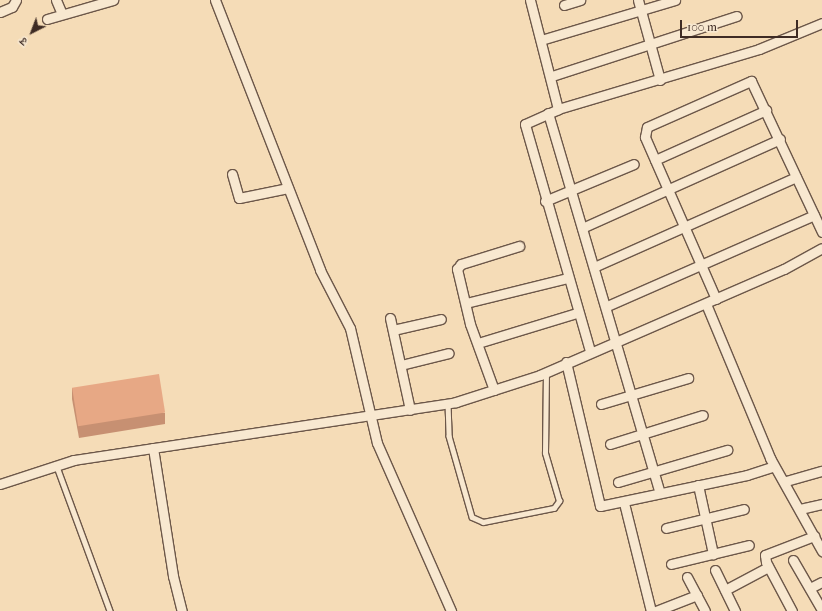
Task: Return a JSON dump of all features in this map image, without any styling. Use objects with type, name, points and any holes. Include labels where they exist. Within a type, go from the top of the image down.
[{"type":"street","points":[[0,12],[12,7],[16,0]]},
{"type":"street","points":[[56,0],[62,14]]},
{"type":"street","points":[[47,19],[113,0]]},
{"type":"street","points":[[215,0],[320,270],[350,328],[370,417],[391,477],[451,611]]},
{"type":"street","points":[[530,0],[552,76],[558,109]]},
{"type":"street","points":[[564,5],[580,0]]},
{"type":"street","points":[[638,0],[660,80]]},
{"type":"street","points":[[541,40],[675,0]]},
{"type":"street","points":[[552,76],[737,16]]},
{"type":"street","points":[[590,351],[577,313],[524,128],[528,122],[558,109],[660,80],[759,49],[822,23]]},
{"type":"street","points":[[716,299],[655,160],[644,131],[653,124],[751,81],[780,139],[822,232]]},
{"type":"street","points":[[655,160],[766,110]]},
{"type":"street","points":[[548,113],[570,191],[607,306],[615,340],[660,493]]},
{"type":"street","points":[[582,228],[780,139]]},
{"type":"street","points":[[545,201],[634,164]]},
{"type":"street","points":[[232,174],[239,198],[288,188]]},
{"type":"street","points":[[594,266],[796,177]]},
{"type":"street","points":[[607,306],[814,215]]},
{"type":"street","points":[[494,390],[466,303],[458,266],[519,246]]},
{"type":"street","points":[[0,484],[56,464],[153,448],[370,417],[448,403],[494,390],[546,372],[615,340],[706,304],[822,248]]},
{"type":"street","points":[[466,303],[567,278]]},
{"type":"street","points":[[706,304],[774,466],[786,481],[818,540],[822,552]]},
{"type":"street","points":[[478,343],[577,313]]},
{"type":"street","points":[[390,318],[410,410]]},
{"type":"street","points":[[393,330],[441,319]]},
{"type":"street","points":[[401,365],[449,353]]},
{"type":"street","points":[[566,362],[598,503],[603,508],[660,493],[747,476],[774,466]]},
{"type":"street","points":[[602,404],[688,378]]},
{"type":"street","points":[[610,444],[703,414]]},
{"type":"street","points":[[153,448],[173,576],[182,611]]},
{"type":"street","points":[[618,482],[727,450]]},
{"type":"street","points":[[786,481],[822,471]]},
{"type":"street","points":[[698,485],[713,554]]},
{"type":"street","points":[[624,503],[651,611]]},
{"type":"street","points":[[800,509],[822,504]]},
{"type":"street","points":[[666,528],[744,509]]},
{"type":"street","points":[[792,611],[768,567],[765,558],[768,552],[818,540]]},
{"type":"street","points":[[671,564],[749,545]]},
{"type":"street","points":[[793,560],[822,610]]},
{"type":"street","points":[[725,590],[768,567]]},
{"type":"street","points":[[715,570],[735,611]]},
{"type":"street","points":[[687,577],[705,611]]},
{"type":"street","points":[[810,588],[822,582]]},
{"type":"street","points":[[656,611],[697,595]]},
{"type":"lane","points":[[448,403],[449,436],[472,517],[483,522],[554,508],[559,501],[545,453],[546,372]]},
{"type":"lane","points":[[56,464],[110,611]]},
{"type":"building","points":[[159,374],[165,413],[78,426],[72,388]]}]
